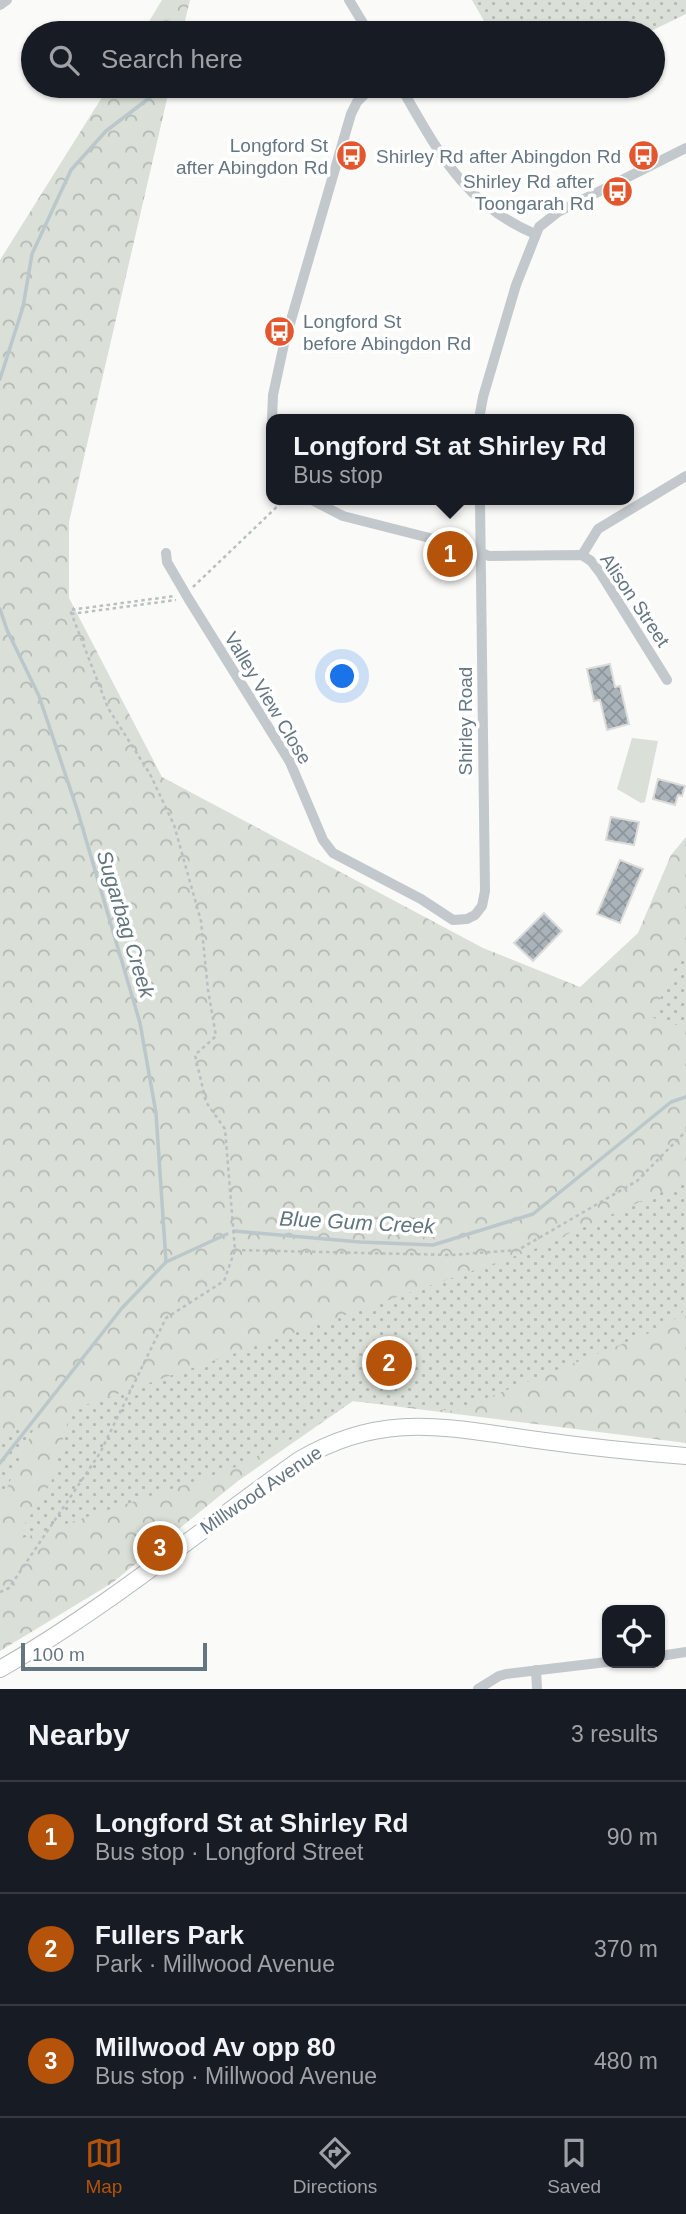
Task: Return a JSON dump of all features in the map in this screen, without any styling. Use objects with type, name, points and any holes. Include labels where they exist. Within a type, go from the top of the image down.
[{"type":"main road","name":"Millwood Avenue","points":[[0,1670],[78,1619],[299,1460],[359,1433],[410,1426],[446,1428],[686,1456]]},
{"type":"street","points":[[0,5],[7,0]]},
{"type":"street","points":[[349,0],[362,21]]},
{"type":"street","points":[[272,414],[273,395],[284,344],[351,114],[361,98]]},
{"type":"street","points":[[407,98],[439,152],[464,185],[501,216],[535,234]]},
{"type":"street","points":[[480,414],[516,285],[535,234],[543,222],[686,148]]},
{"type":"street","points":[[582,555],[598,529],[686,476]]},
{"type":"street","name":"Alison Street","points":[[322,505],[343,516],[473,549],[489,556],[582,555],[591,561],[600,574],[667,680]]},
{"type":"street","name":"Shirley Road","points":[[453,920],[467,919],[475,915],[482,905],[485,891],[480,505]]},
{"type":"street","name":"Valley View Close","points":[[166,552],[167,562],[186,596],[290,762],[323,840],[333,853],[421,899],[453,920]]},
{"type":"street","points":[[665,1655],[686,1652]]},
{"type":"street","points":[[478,1689],[499,1676],[602,1663]]},
{"type":"street","points":[[536,1671],[537,1689]]},
{"type":"path","points":[[0,1592],[9,1588],[100,1453],[166,1318],[223,1282],[235,1250],[225,1129],[206,1101],[195,1055],[216,1036],[201,921],[174,825],[150,774],[108,708],[71,614],[186,596],[279,505]]},
{"type":"path","points":[[235,1250],[438,1255],[518,1250],[637,1181],[686,1131]]},
{"type":"green space","points":[[162,0],[190,0],[185,21],[149,21]]},
{"type":"green space","points":[[472,0],[686,0],[686,14],[665,24],[665,21],[484,21]]},
{"type":"green space","points":[[101,98],[167,98],[69,522],[69,598],[162,777],[483,948],[580,987],[638,933],[671,855],[686,837],[686,1443],[353,1401],[238,1481],[112,1583],[0,1651],[0,260]]},
{"type":"green space","points":[[632,738],[658,741],[645,802],[641,803],[617,789]]},
{"type":"green space","points":[[686,945],[686,1028],[651,1017]]},
{"type":"green space","points":[[686,1181],[686,1309],[667,1326],[454,1411],[353,1401],[296,1437],[229,1470],[14,1541],[51,1483],[71,1410],[530,1251]]},
{"type":"green space","points":[[35,1426],[0,1503],[0,1434]]},
{"type":"building","points":[[610,664],[615,687],[620,686],[629,724],[607,730],[600,700],[594,701],[587,669]]},
{"type":"building","points":[[658,779],[685,786],[675,805],[653,799]]},
{"type":"building","points":[[611,817],[639,822],[634,845],[606,840]]},
{"type":"building","points":[[620,860],[643,869],[620,923],[597,914]]},
{"type":"building","points":[[544,913],[562,931],[533,961],[514,943]]},
{"type":"waterway","name":"Sugarbag Creek","points":[[0,379],[23,307],[32,254],[71,170],[106,131],[149,98]]},
{"type":"waterway","name":"Sugarbag Creek","points":[[0,609],[7,630],[39,696],[77,809],[140,1023],[156,1113],[166,1262]]},
{"type":"waterway","name":"Blue Gum Creek","points":[[234,1231],[360,1242],[433,1245],[533,1214],[671,1102],[686,1097]]},
{"type":"waterway","name":"Blue Gum Creek","points":[[0,1463],[122,1308],[166,1262],[227,1234]]},
{"type":"place","name":"Longford St after Abingdon Rd","points":[[351,156]]},
{"type":"place","name":"Shirley Rd after Abingdon Rd","points":[[644,156]]},
{"type":"place","name":"Shirley Rd after Toongarah Rd","points":[[617,192]]},
{"type":"place","name":"Longford St before Abingdon Rd","points":[[280,332]]},
{"type":"place","name":"Longford St at Shirley Rd","points":[[450,554]]},
{"type":"place","name":"Fullers Park","points":[[389,1363]]},
{"type":"place","name":"Millwood Av opp 80","points":[[160,1548]]}]
